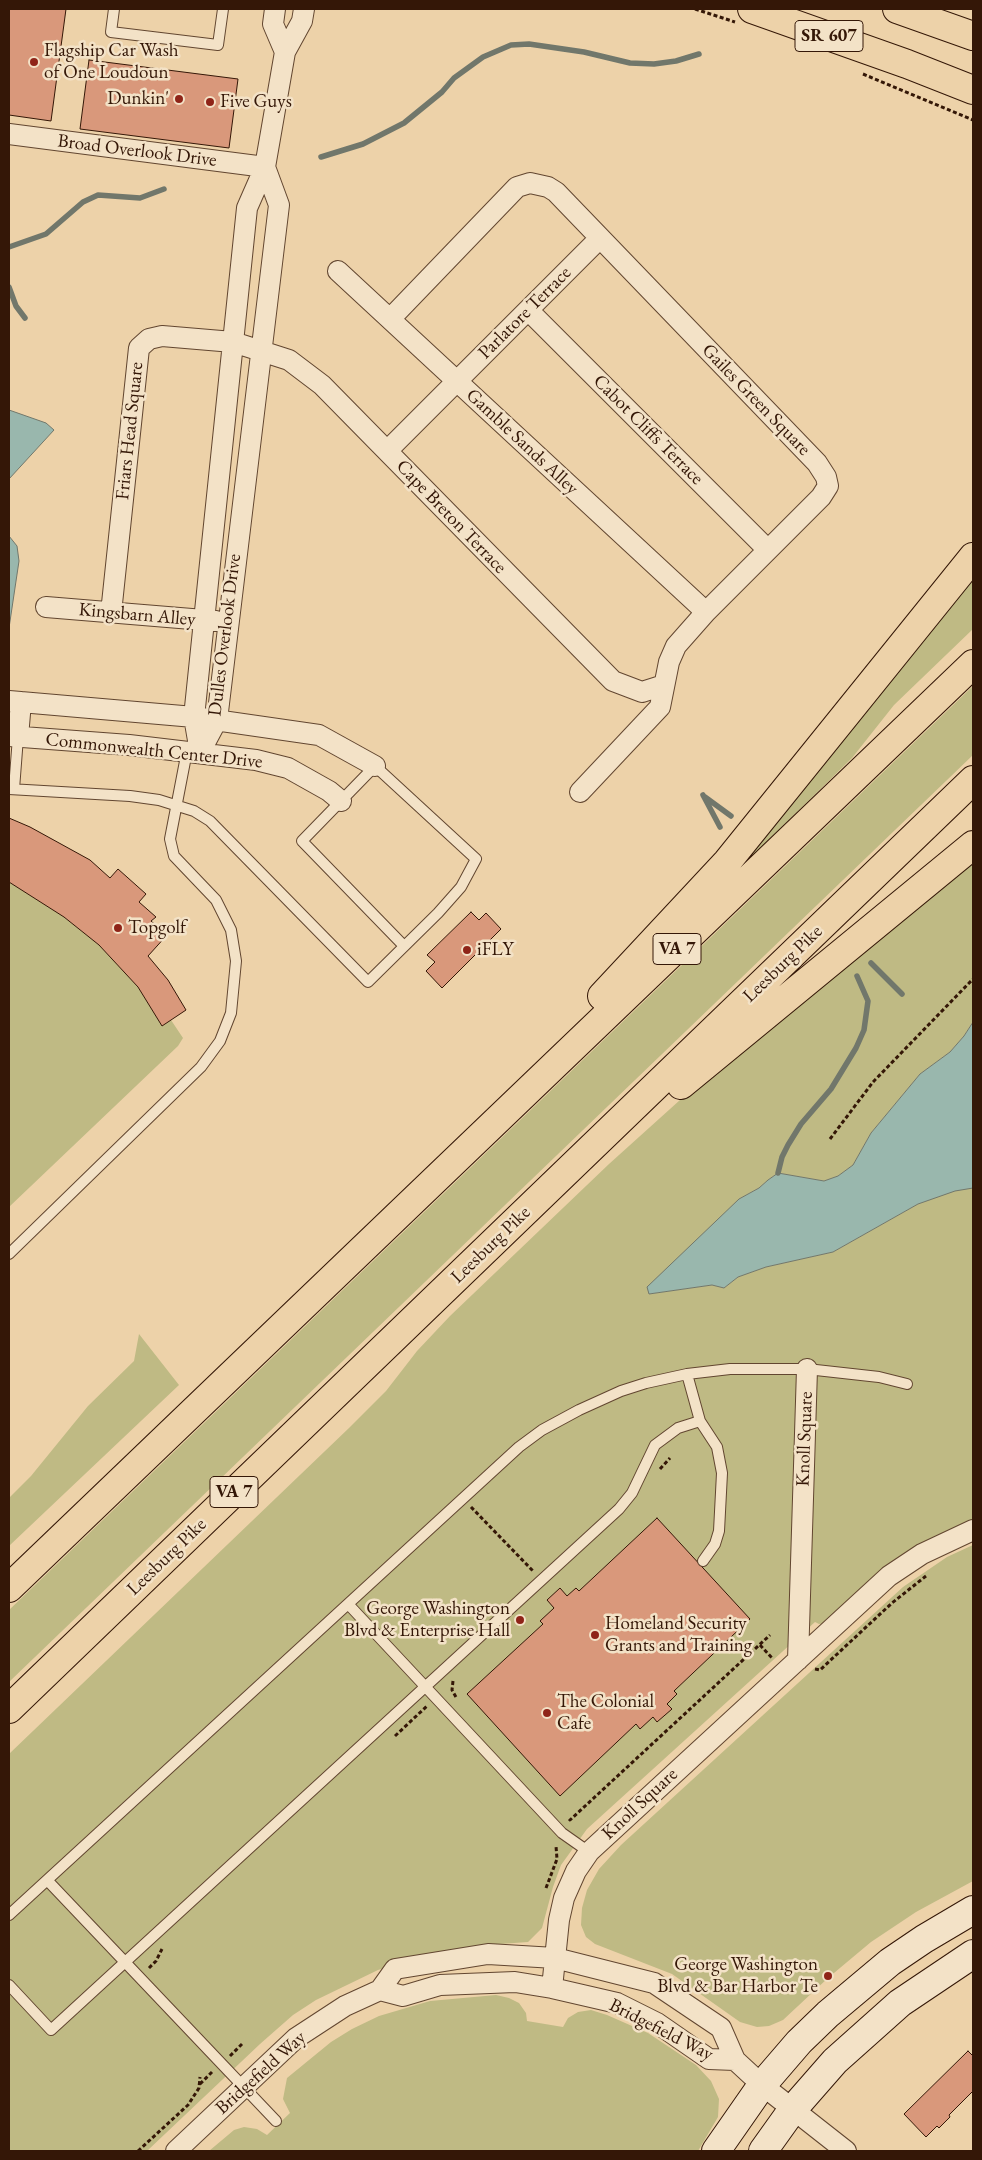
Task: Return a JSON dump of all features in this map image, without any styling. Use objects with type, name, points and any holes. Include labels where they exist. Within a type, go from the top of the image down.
[{"type":"main road","name":"SR 607","points":[[752,9],[907,64],[973,90]]},
{"type":"main road","points":[[897,9],[973,36]]},
{"type":"main road","points":[[380,1232],[728,862],[973,557]]},
{"type":"main road","name":"VA 7","points":[[9,1588],[973,664]]},
{"type":"main road","name":"Leesburg Pike","points":[[9,1709],[973,780]]},
{"type":"main road","points":[[460,1275],[648,1112],[973,844]]},
{"type":"street","points":[[275,9],[273,24],[285,52]]},
{"type":"street","name":"Dulles Overlook Drive","points":[[193,752],[194,717],[247,208],[265,167],[285,52],[302,22],[304,9]]},
{"type":"street","name":"Broad Overlook Drive","points":[[9,134],[265,167]]},
{"type":"street","name":"Dulles Overlook Drive","points":[[193,752],[216,720],[279,205],[265,167]]},
{"type":"street","name":"Gailes Green Square","points":[[390,319],[517,187],[524,184],[548,187],[556,192],[823,470],[828,486],[821,497],[706,612],[676,646],[669,662],[660,707],[580,792]]},
{"type":"street","name":"Parlatore Terrace","points":[[387,451],[600,238]]},
{"type":"street","name":"Gamble Sands Alley","points":[[338,271],[706,612]]},
{"type":"street","name":"Cabot Cliffs Terrace","points":[[528,310],[768,550]]},
{"type":"street","name":"Friars Head Square","points":[[111,613],[139,348],[149,339],[162,336],[233,342]]},
{"type":"street","name":"Cape Breton Terrace","points":[[233,342],[289,360],[306,372],[387,451],[613,681],[642,692],[664,685]]},
{"type":"street","name":"Kingsbarn Alley","points":[[46,607],[228,622]]},
{"type":"street","name":"Commonwealth Center Drive","points":[[341,801],[329,791],[288,768],[256,760],[193,752],[13,737],[15,702],[194,717],[319,735],[375,766]]},
{"type":"street","name":"Knoll Square","points":[[798,1660],[807,1369]]},
{"type":"street","name":"Knoll Square","points":[[552,1988],[559,1920],[564,1898],[576,1872],[589,1852],[889,1576],[922,1554],[973,1530]]},
{"type":"street","points":[[716,2151],[746,2105],[799,2042],[858,1987],[890,1962],[973,1910]]},
{"type":"street","name":"Bridgefield Way","points":[[176,2151],[296,2038],[320,2021],[380,1990],[395,1969],[488,1954],[555,1958],[654,1983],[721,2028],[735,2060],[762,2085],[846,2151]]},
{"type":"street","points":[[763,2151],[794,2109],[834,2061],[900,2003],[973,1954]]},
{"type":"street","name":"Bridgefield Way","points":[[380,1990],[403,1996],[440,1985],[514,1982],[552,1988],[617,2003],[657,2023],[709,2059],[735,2060]]},
{"type":"lane","points":[[114,9],[111,32],[218,45],[223,9]]},
{"type":"lane","points":[[13,737],[12,789],[130,796],[160,800],[194,811],[210,821],[368,982],[438,913],[461,886],[476,859],[375,766],[302,841],[404,946]]},
{"type":"lane","points":[[9,1254],[201,1067],[220,1042],[228,1020],[235,987],[236,961],[232,930],[216,900],[174,856],[170,839],[176,805],[193,752]]},
{"type":"lane","points":[[9,1916],[519,1447],[542,1430],[579,1410],[621,1391],[646,1382],[687,1374],[730,1370],[807,1369],[879,1377],[907,1384]]},
{"type":"lane","points":[[687,1374],[700,1421],[717,1447],[722,1473],[719,1531],[715,1544],[703,1561]]},
{"type":"lane","points":[[9,1985],[51,2030],[623,1505],[632,1493],[655,1445],[678,1428],[700,1421]]},
{"type":"lane","points":[[348,1604],[564,1835],[589,1852]]},
{"type":"lane","points":[[47,1880],[276,2122]]},
{"type":"path","points":[[830,1139],[873,1082],[973,979]]},
{"type":"path","points":[[657,1472],[670,1458]]},
{"type":"path","points":[[463,1499],[541,1580]]},
{"type":"path","points":[[570,1820],[770,1635]]},
{"type":"path","points":[[453,1679],[454,1695],[461,1702]]},
{"type":"path","points":[[392,1738],[452,1684]]},
{"type":"path","points":[[545,1893],[557,1859],[556,1845],[575,1823],[564,1813]]},
{"type":"path","points":[[140,1977],[156,1961],[160,1950],[168,1944]]},
{"type":"path","points":[[138,2151],[188,2105],[199,2088],[200,2077]]},
{"type":"shaded area","points":[[973,578],[973,629],[894,705],[852,758],[723,885],[894,672]]},
{"type":"shaded area","points":[[973,686],[973,755],[9,1682],[9,1610]]},
{"type":"shaded area","points":[[973,857],[973,1021],[964,1036],[950,1052],[920,1074],[871,1133],[853,1165],[838,1176],[824,1181],[778,1173],[759,1188],[739,1199],[649,1294],[712,1285],[724,1288],[738,1277],[766,1267],[833,1252],[918,1204],[955,1190],[973,1188],[973,1524],[831,1623],[819,1624],[815,1622],[587,1829],[561,1865],[542,1928],[528,1942],[486,1945],[429,1954],[378,1970],[316,2000],[293,2015],[260,2044],[147,2151],[9,2151],[9,1754],[349,1428],[386,1391],[417,1351],[450,1316],[609,1164],[751,1036]]},
{"type":"shaded area","name":"Topgolf","points":[[9,882],[64,917],[99,945],[138,987],[162,1026],[171,1020],[183,1038],[178,1046],[9,1207]]},
{"type":"shaded area","points":[[139,1334],[179,1385],[9,1546],[9,1498],[31,1476],[88,1406],[134,1361]]},
{"type":"shaded area","points":[[973,1545],[973,1881],[916,1912],[871,1942],[828,1978],[783,2020],[769,2026],[757,2027],[740,2022],[672,1974],[595,1944],[586,1937],[581,1925],[582,1908],[587,1890],[599,1869],[621,1845],[903,1587],[947,1557]]},
{"type":"shaded area","points":[[496,1995],[519,2003],[526,2013],[527,2021],[563,2027],[568,2018],[578,2012],[591,2010],[607,2015],[648,2033],[696,2065],[711,2081],[719,2099],[718,2117],[698,2151],[209,2151],[234,2130],[244,2127],[257,2129],[267,2135],[290,2113],[283,2099],[287,2078],[331,2042],[352,2029],[379,2016],[430,2001]]},
{"type":"water","points":[[9,410],[46,423],[54,430],[9,479]]},
{"type":"water","points":[[9,536],[17,546],[19,561],[9,628]]},
{"type":"water","points":[[973,1022],[973,1188],[955,1191],[918,1204],[833,1252],[766,1267],[738,1277],[724,1288],[712,1285],[649,1294],[647,1287],[739,1199],[759,1188],[778,1173],[824,1181],[838,1176],[853,1165],[871,1133],[920,1074],[950,1052]]},
{"type":"building","name":"Flagship Car Wash of One Loudoun","points":[[9,9],[66,9],[51,121],[9,115]]},
{"type":"building","points":[[89,60],[238,79],[229,148],[80,129]]},
{"type":"building","name":"Topgolf","points":[[9,818],[30,827],[90,860],[110,878],[118,869],[146,894],[139,902],[156,917],[151,921],[167,935],[148,956],[168,980],[186,1010],[162,1026],[138,987],[99,945],[64,917],[9,882]]},
{"type":"building","points":[[471,912],[479,920],[486,913],[501,929],[442,988],[426,971],[435,962],[427,955]]},
{"type":"building","points":[[657,1518],[750,1619],[674,1691],[677,1694],[667,1704],[672,1709],[657,1722],[653,1717],[640,1729],[636,1724],[560,1796],[467,1694],[543,1624],[540,1621],[554,1608],[547,1600],[560,1588],[567,1596],[576,1588],[579,1591]]},
{"type":"building","points":[[968,2051],[973,2056],[973,2091],[939,2128],[937,2126],[926,2137],[904,2114]]},
{"type":"waterway","points":[[321,157],[363,144],[404,123],[442,92],[454,78],[483,57],[511,45],[529,44],[584,52],[630,63],[654,64],[676,61],[699,54]]},
{"type":"waterway","points":[[9,247],[46,234],[83,202],[98,195],[140,198],[164,189]]},
{"type":"waterway","points":[[9,287],[16,306],[25,318]]},
{"type":"waterway","points":[[703,795],[720,827]]},
{"type":"waterway","points":[[705,797],[731,816]]},
{"type":"waterway","points":[[871,963],[902,994]]},
{"type":"waterway","points":[[778,1173],[782,1157],[788,1145],[801,1124],[831,1089],[856,1048],[864,1030],[868,1001],[857,976]]},
{"type":"place","name":"Flagship Car Wash of One Loudoun","points":[[34,62]]},
{"type":"place","name":"Dunkin'","points":[[179,99]]},
{"type":"place","name":"Five Guys","points":[[210,102]]},
{"type":"place","name":"Topgolf","points":[[118,928]]},
{"type":"place","name":"iFLY","points":[[467,950]]},
{"type":"place","name":"George Washington Blvd & Enterprise Hall","points":[[520,1620]]},
{"type":"place","name":"Homeland Security Grants and Training","points":[[595,1635]]},
{"type":"place","name":"The Colonial Cafe","points":[[547,1713]]},
{"type":"place","name":"George Washington Blvd & Bar Harbor Te","points":[[828,1976]]}]
